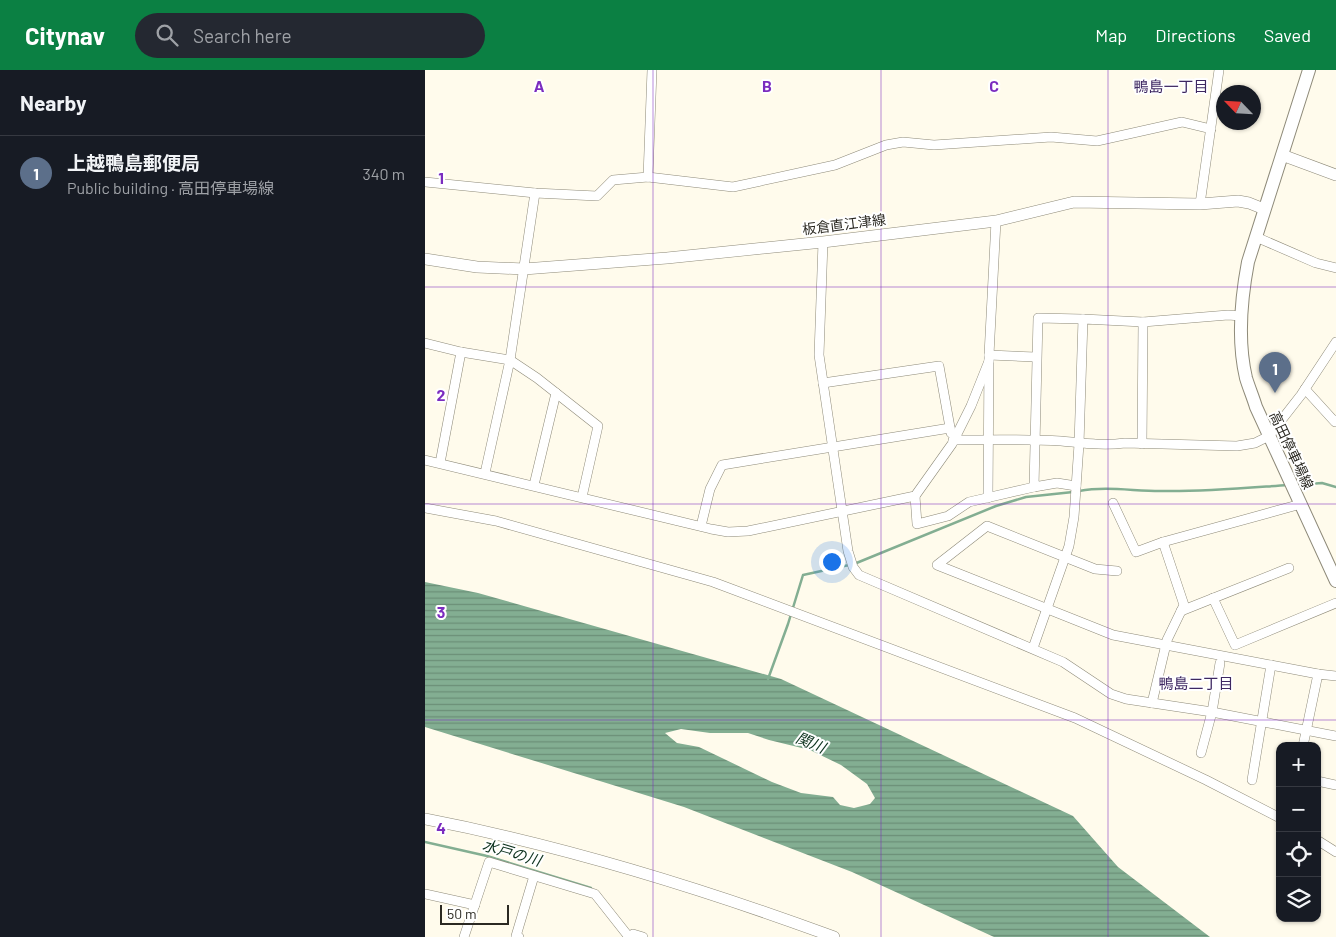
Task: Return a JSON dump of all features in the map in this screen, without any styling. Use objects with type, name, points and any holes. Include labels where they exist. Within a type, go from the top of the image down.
[{"type":"main road","name":"高田停車場線","points":[[1309,70],[1248,262],[1241,316],[1243,358],[1246,378],[1256,407],[1336,581]]},
{"type":"main road","points":[[1282,155],[1336,175]]},
{"type":"main road","name":"板倉直江津線","points":[[425,260],[477,267],[524,269],[667,258],[823,242],[996,221],[1074,202],[1200,204],[1238,201],[1264,209]]},
{"type":"main road","points":[[425,819],[643,872],[757,909],[834,937]]},
{"type":"street","points":[[648,177],[653,70]]},
{"type":"street","points":[[1200,204],[1219,70]]},
{"type":"street","points":[[425,182],[535,193],[597,196],[613,180],[648,177],[733,187],[835,165],[886,145],[903,142],[934,145],[1051,137],[1097,141],[1181,122],[1211,129]]},
{"type":"street","points":[[485,473],[510,360],[535,193]]},
{"type":"street","points":[[988,498],[989,358],[996,221]]},
{"type":"street","points":[[1256,237],[1316,263],[1336,268]]},
{"type":"street","points":[[823,242],[819,355],[847,551],[853,567],[859,575],[1063,662],[1111,694],[1126,699],[1212,712],[1336,736]]},
{"type":"street","points":[[1034,487],[1038,318],[1143,322],[1228,315],[1241,316]]},
{"type":"street","points":[[1033,648],[1069,546],[1079,444],[1083,319]]},
{"type":"street","points":[[1142,444],[1143,322]]},
{"type":"street","points":[[953,440],[1237,446],[1255,443],[1269,436],[1305,389],[1336,342]]},
{"type":"street","points":[[425,344],[510,360],[599,426],[583,497]]},
{"type":"street","points":[[440,463],[461,352]]},
{"type":"street","points":[[989,358],[1036,357]]},
{"type":"street","points":[[989,358],[971,406],[953,440],[915,496],[917,524],[948,516],[969,502],[1057,483],[1076,486]]},
{"type":"street","points":[[823,383],[939,366],[953,440]]},
{"type":"street","points":[[1305,389],[1335,422],[1336,420]]},
{"type":"street","points":[[534,486],[555,393]]},
{"type":"street","points":[[701,526],[710,489],[722,466],[950,428]]},
{"type":"street","points":[[425,460],[728,532],[748,531],[915,496]]},
{"type":"street","points":[[1113,503],[1136,552],[1163,542],[1301,504]]},
{"type":"street","points":[[425,508],[496,521],[713,582],[1075,718],[1206,780],[1276,816]]},
{"type":"street","points":[[1117,570],[1095,569],[987,526],[937,565],[1113,635],[1336,676]]},
{"type":"street","points":[[1153,703],[1166,645],[1184,605],[1163,542]]},
{"type":"street","points":[[1181,611],[1289,568]]},
{"type":"street","points":[[1213,598],[1235,645],[1336,603]]},
{"type":"street","points":[[1201,753],[1212,712],[1220,663]]},
{"type":"street","points":[[1252,780],[1271,665]]},
{"type":"street","points":[[1304,742],[1318,674]]},
{"type":"street","points":[[1321,782],[1336,785]]},
{"type":"street","points":[[1321,843],[1336,852]]},
{"type":"street","points":[[464,937],[489,862],[595,894],[629,937],[633,934],[643,937]]},
{"type":"street","points":[[519,937],[516,936],[534,876]]},
{"type":"street","points":[[425,894],[475,905]]},
{"type":"water","name":"関川","points":[[425,582],[478,593],[781,679],[1073,816],[1118,867],[1210,937],[994,937],[852,872],[684,807],[425,727]],"holes":[[[681,729],[710,733],[748,733],[810,750],[841,765],[867,784],[875,798],[870,804],[854,808],[840,805],[833,797],[801,793],[772,782],[699,747],[677,743],[665,733]]]},
{"type":"waterway","points":[[1296,485],[1322,483],[1336,487]]},
{"type":"waterway","points":[[1079,491],[1109,489],[1192,491],[1288,485]]},
{"type":"waterway","points":[[854,564],[996,506],[1026,497],[1073,492]]},
{"type":"waterway","points":[[768,679],[803,575],[849,565]]},
{"type":"waterway","name":"水戸の川","points":[[425,842],[487,856],[591,888]]},
{"type":"place","name":"上越鴨島郵便局","points":[[1275,393]]},
{"type":"district","name":"鴨島一丁目","points":[[1171,86]]},
{"type":"district","name":"鴨島二丁目","points":[[1196,683]]}]
